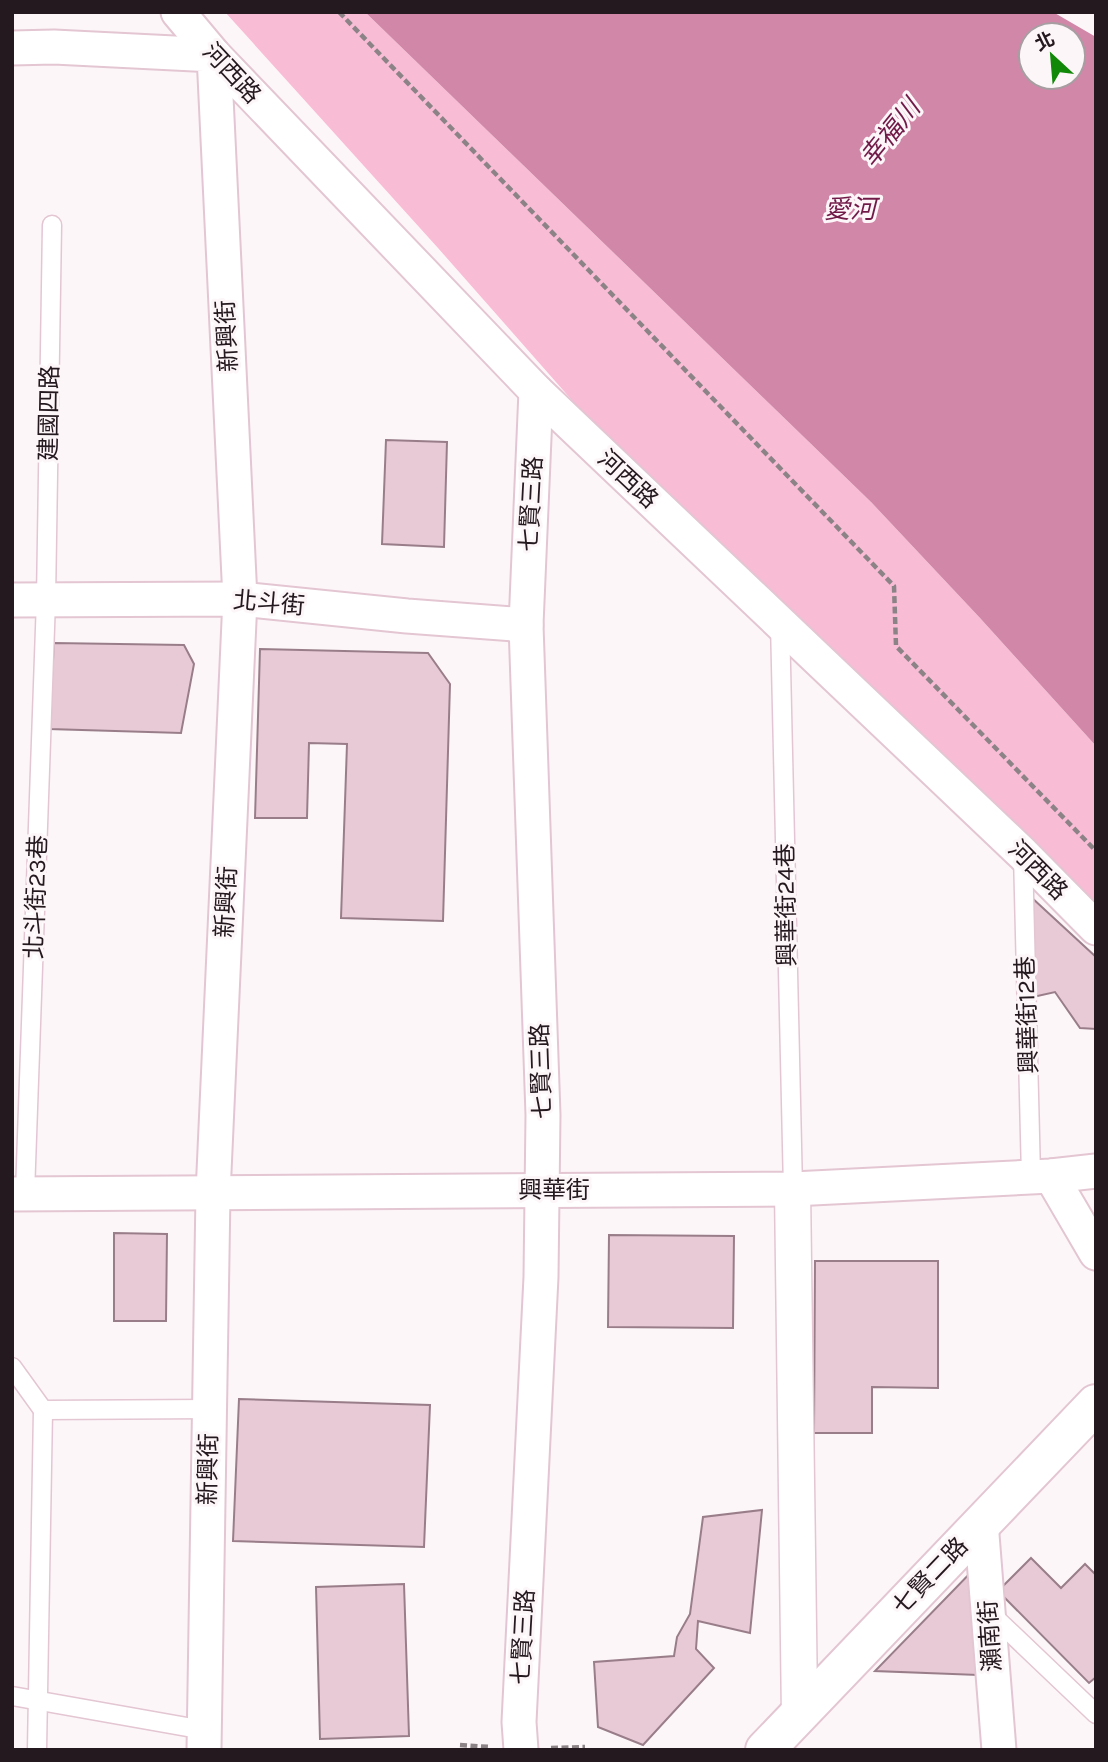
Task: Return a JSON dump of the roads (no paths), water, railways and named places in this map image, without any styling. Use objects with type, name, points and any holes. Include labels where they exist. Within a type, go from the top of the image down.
[{"type":"street","name":"河西路","points":[[178,12],[214,55],[536,391],[1023,854],[1096,928]]},
{"type":"street","points":[[12,48],[54,47],[214,55]]},
{"type":"street","name":"新興街","points":[[204,1740],[212,1194],[240,599],[214,55]]},
{"type":"street","name":"七賢三路","points":[[521,1750],[519,1722],[540,1296],[543,1115],[526,625],[536,391]]},
{"type":"street","name":"北斗街","points":[[12,600],[240,599],[526,625]]},
{"type":"street","name":"興華街","points":[[19,1193],[793,1189],[1096,1171]]},
{"type":"street","points":[[1041,1176],[1096,1253]]},
{"type":"street","name":"七賢二路","points":[[787,1731],[981,1522],[1096,1404]]},
{"type":"street","name":"瀨南街","points":[[981,1522],[999,1750]]},
{"type":"lane","name":"建國四路","points":[[46,600],[52,225]]},
{"type":"lane","name":"北斗街23巷","points":[[19,1193],[46,600]]},
{"type":"lane","name":"興華街24巷","points":[[780,621],[793,1189]]},
{"type":"lane","name":"興華街12巷","points":[[1023,854],[1041,1176]]},
{"type":"lane","points":[[787,1731],[793,1189]]},
{"type":"lane","points":[[787,1731],[793,1189]]},
{"type":"lane","points":[[12,1367],[44,1410],[37,1750]]},
{"type":"lane","points":[[44,1410],[209,1409]]},
{"type":"lane","points":[[989,1612],[1096,1714]]},
{"type":"lane","points":[[12,1696],[204,1740]]},
{"type":"water","name":"愛河","points":[[365,12],[1053,12],[1068,21],[1017,21],[1017,91],[1087,91],[1087,32],[1096,37],[1096,746],[871,502]]},
{"type":"water label","name":"幸福川","points":[[890,133]]}]
